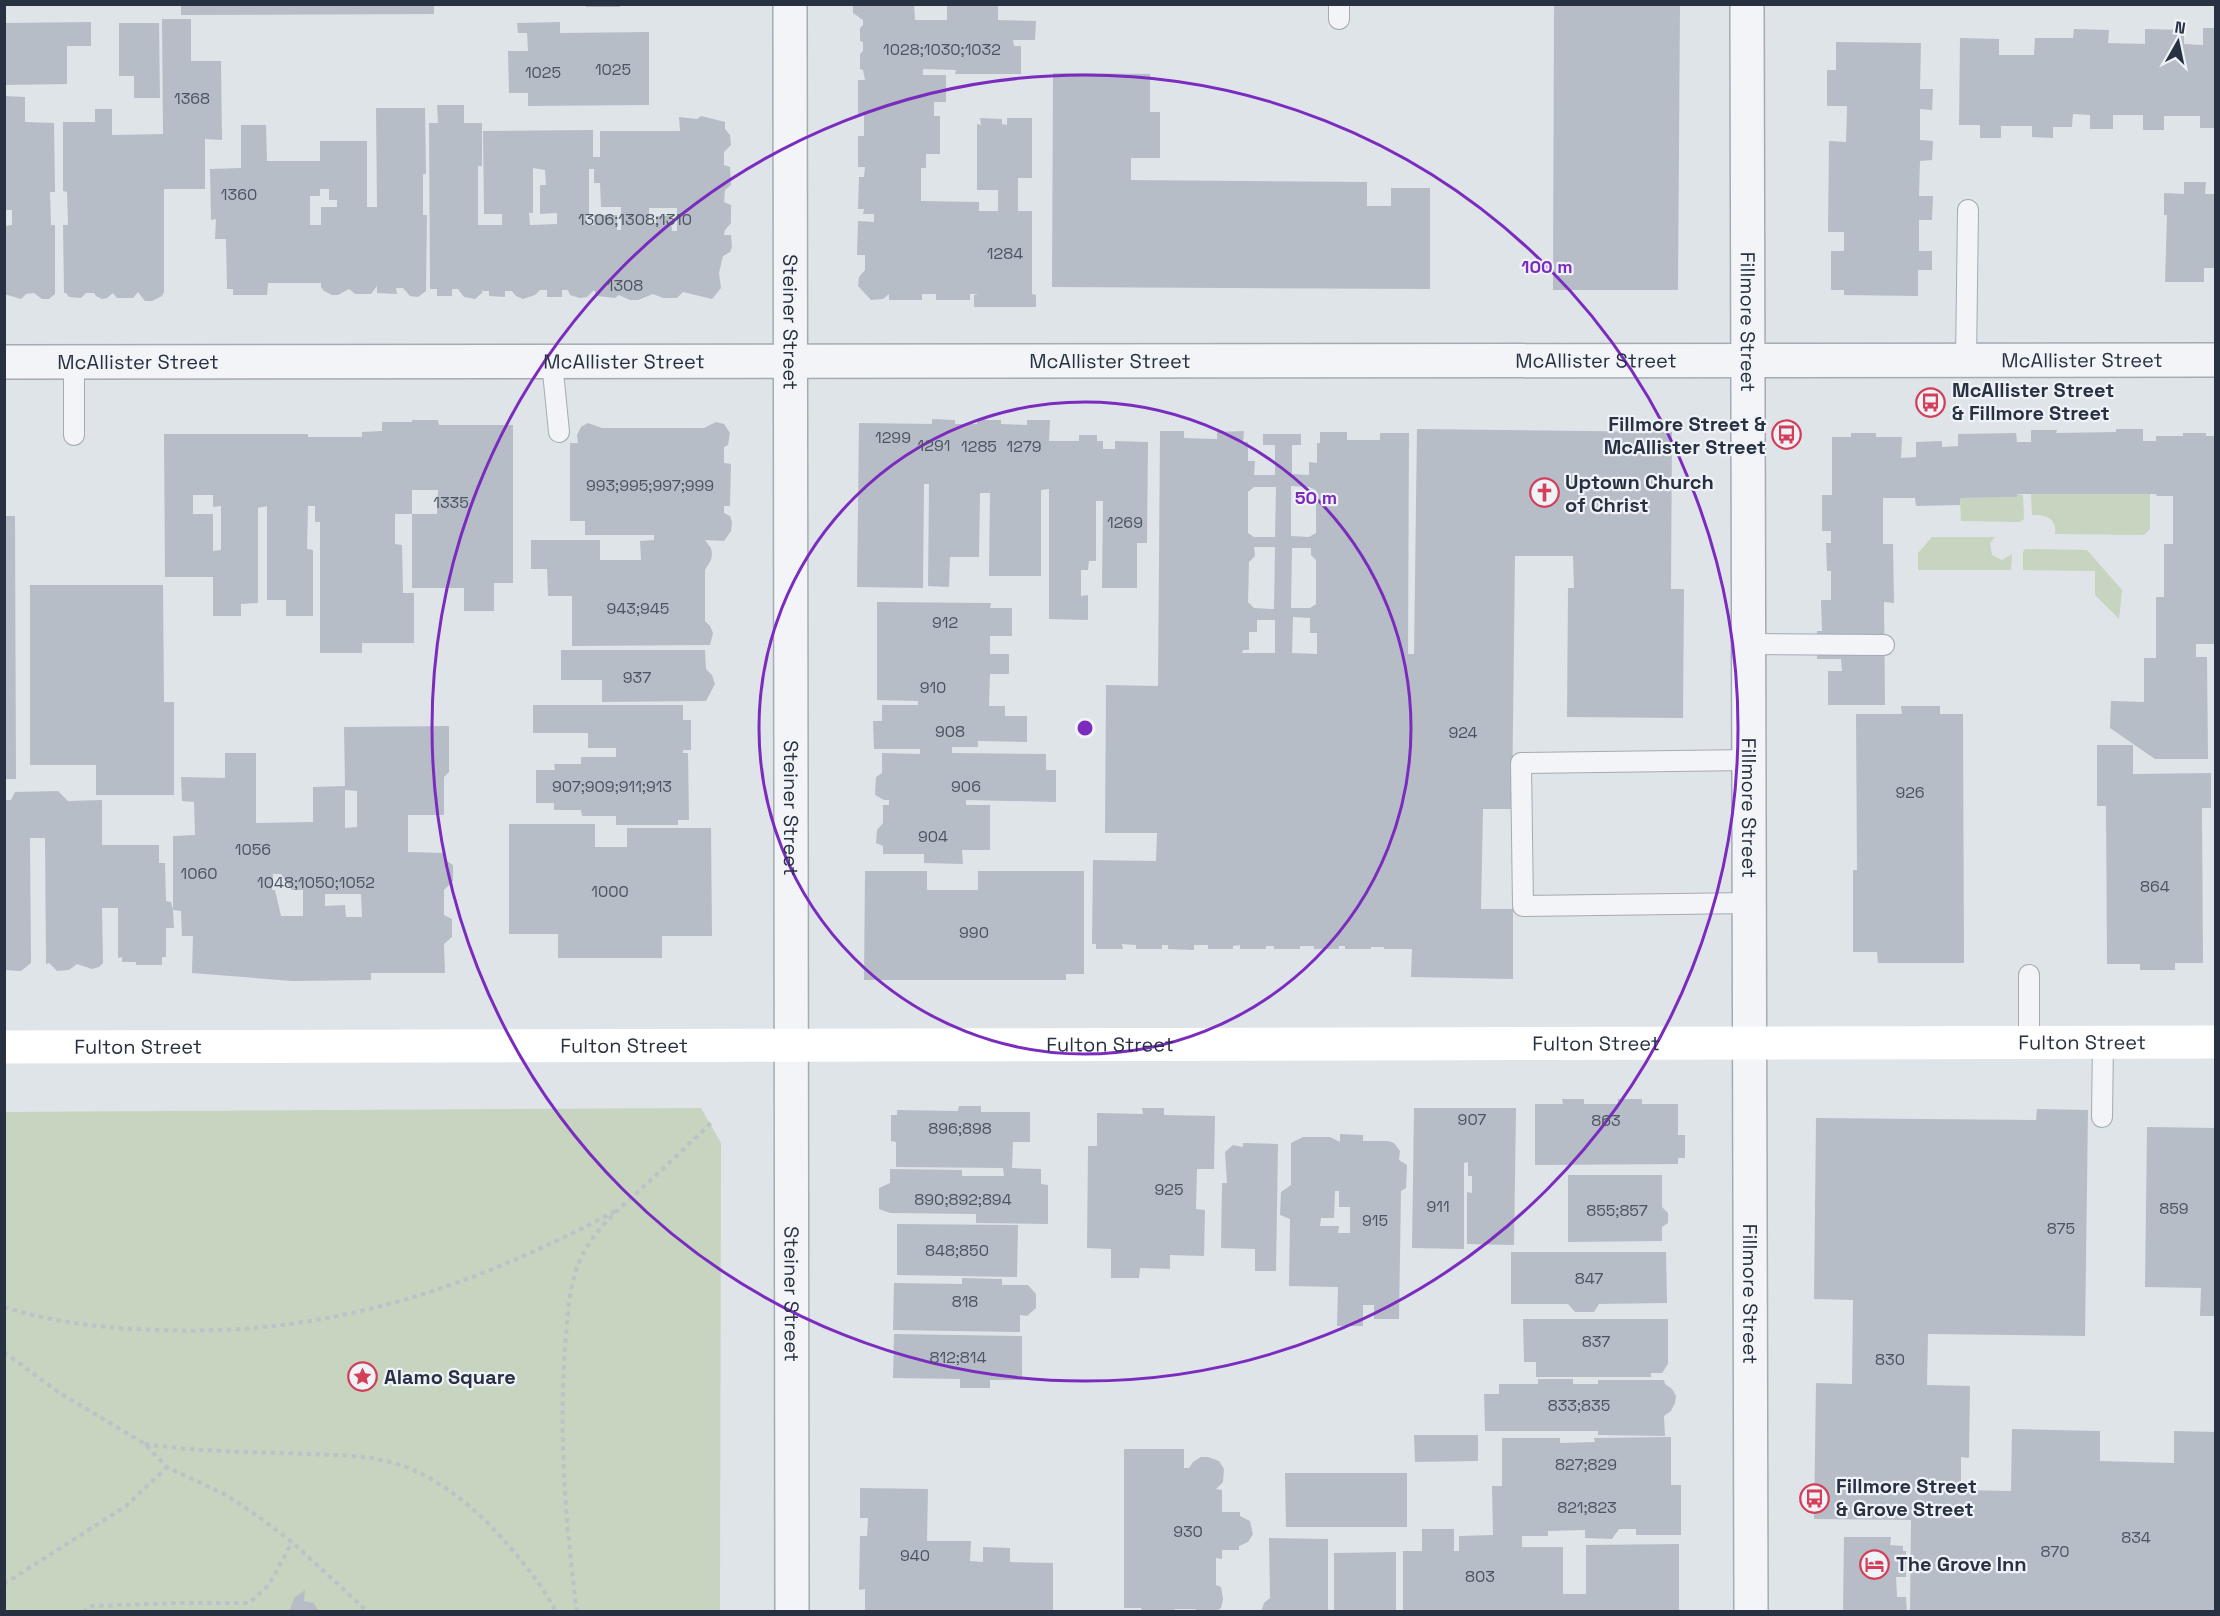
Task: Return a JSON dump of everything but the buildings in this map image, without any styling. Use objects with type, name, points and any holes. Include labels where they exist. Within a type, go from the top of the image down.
[{"type":"street","name":"Steiner Street","points":[[790,4],[792,1611]]},
{"type":"street","name":"Fillmore Street","points":[[1747,4],[1752,1611]]},
{"type":"street","name":"McAllister Street","points":[[4,362],[2216,360]]},
{"type":"street","name":"Fulton Street","points":[[4,1047],[2216,1042]]},
{"type":"lane","points":[[1966,361],[1968,210]]},
{"type":"lane","points":[[74,362],[74,435]]},
{"type":"lane","points":[[552,362],[559,432]]},
{"type":"lane","points":[[1749,644],[1884,645]]},
{"type":"lane","points":[[1750,759],[1521,763],[1523,906],[1750,903]]},
{"type":"lane","points":[[2029,975],[2029,1042]]},
{"type":"lane","points":[[2102,1117],[2103,1042]]},
{"type":"path","points":[[577,1611],[569,1556],[562,1402],[567,1320],[573,1278],[582,1255],[598,1232],[619,1209],[711,1123]]},
{"type":"path","points":[[4,1307],[29,1315],[74,1324],[125,1329],[225,1331],[312,1322],[405,1302],[544,1247],[619,1209]]},
{"type":"path","points":[[4,1352],[58,1392],[145,1444],[167,1467],[225,1495],[292,1542],[368,1611]]},
{"type":"path","points":[[145,1444],[180,1449],[356,1456],[387,1461],[412,1470],[439,1483],[492,1527],[538,1582],[556,1611]]},
{"type":"path","points":[[4,1584],[126,1506],[167,1467]]},
{"type":"path","points":[[82,1611],[92,1606],[249,1603],[269,1585],[292,1542]]},
{"type":"green space","points":[[2017,494],[2023,495],[2024,519],[2020,522],[1961,521],[1960,498],[2016,497]]},
{"type":"green space","points":[[2031,494],[2150,494],[2150,529],[2144,535],[2055,534],[2054,524],[2050,518],[2032,515]]},
{"type":"green space","points":[[1932,537],[1995,537],[1990,543],[1992,555],[2002,560],[2012,554],[2011,570],[1918,570],[1918,553]]},
{"type":"green space","points":[[2025,549],[2087,550],[2122,590],[2119,619],[2095,595],[2095,571],[2023,570]]},
{"type":"green space","name":"Alamo Square","points":[[701,1108],[721,1143],[720,1611],[5,1611],[4,1112]]},
{"type":"place","name":"McAllister Street & Fillmore Street","points":[[1931,402]]},
{"type":"place","name":"Fillmore Street & McAllister Street","points":[[1787,435]]},
{"type":"place","name":"Uptown Church of Christ","points":[[1544,493]]},
{"type":"place","name":"Alamo Square","points":[[363,1377]]},
{"type":"place","name":"Fillmore Street & Grove Street","points":[[1815,1498]]},
{"type":"place","name":"The Grove Inn","points":[[1875,1564]]}]
